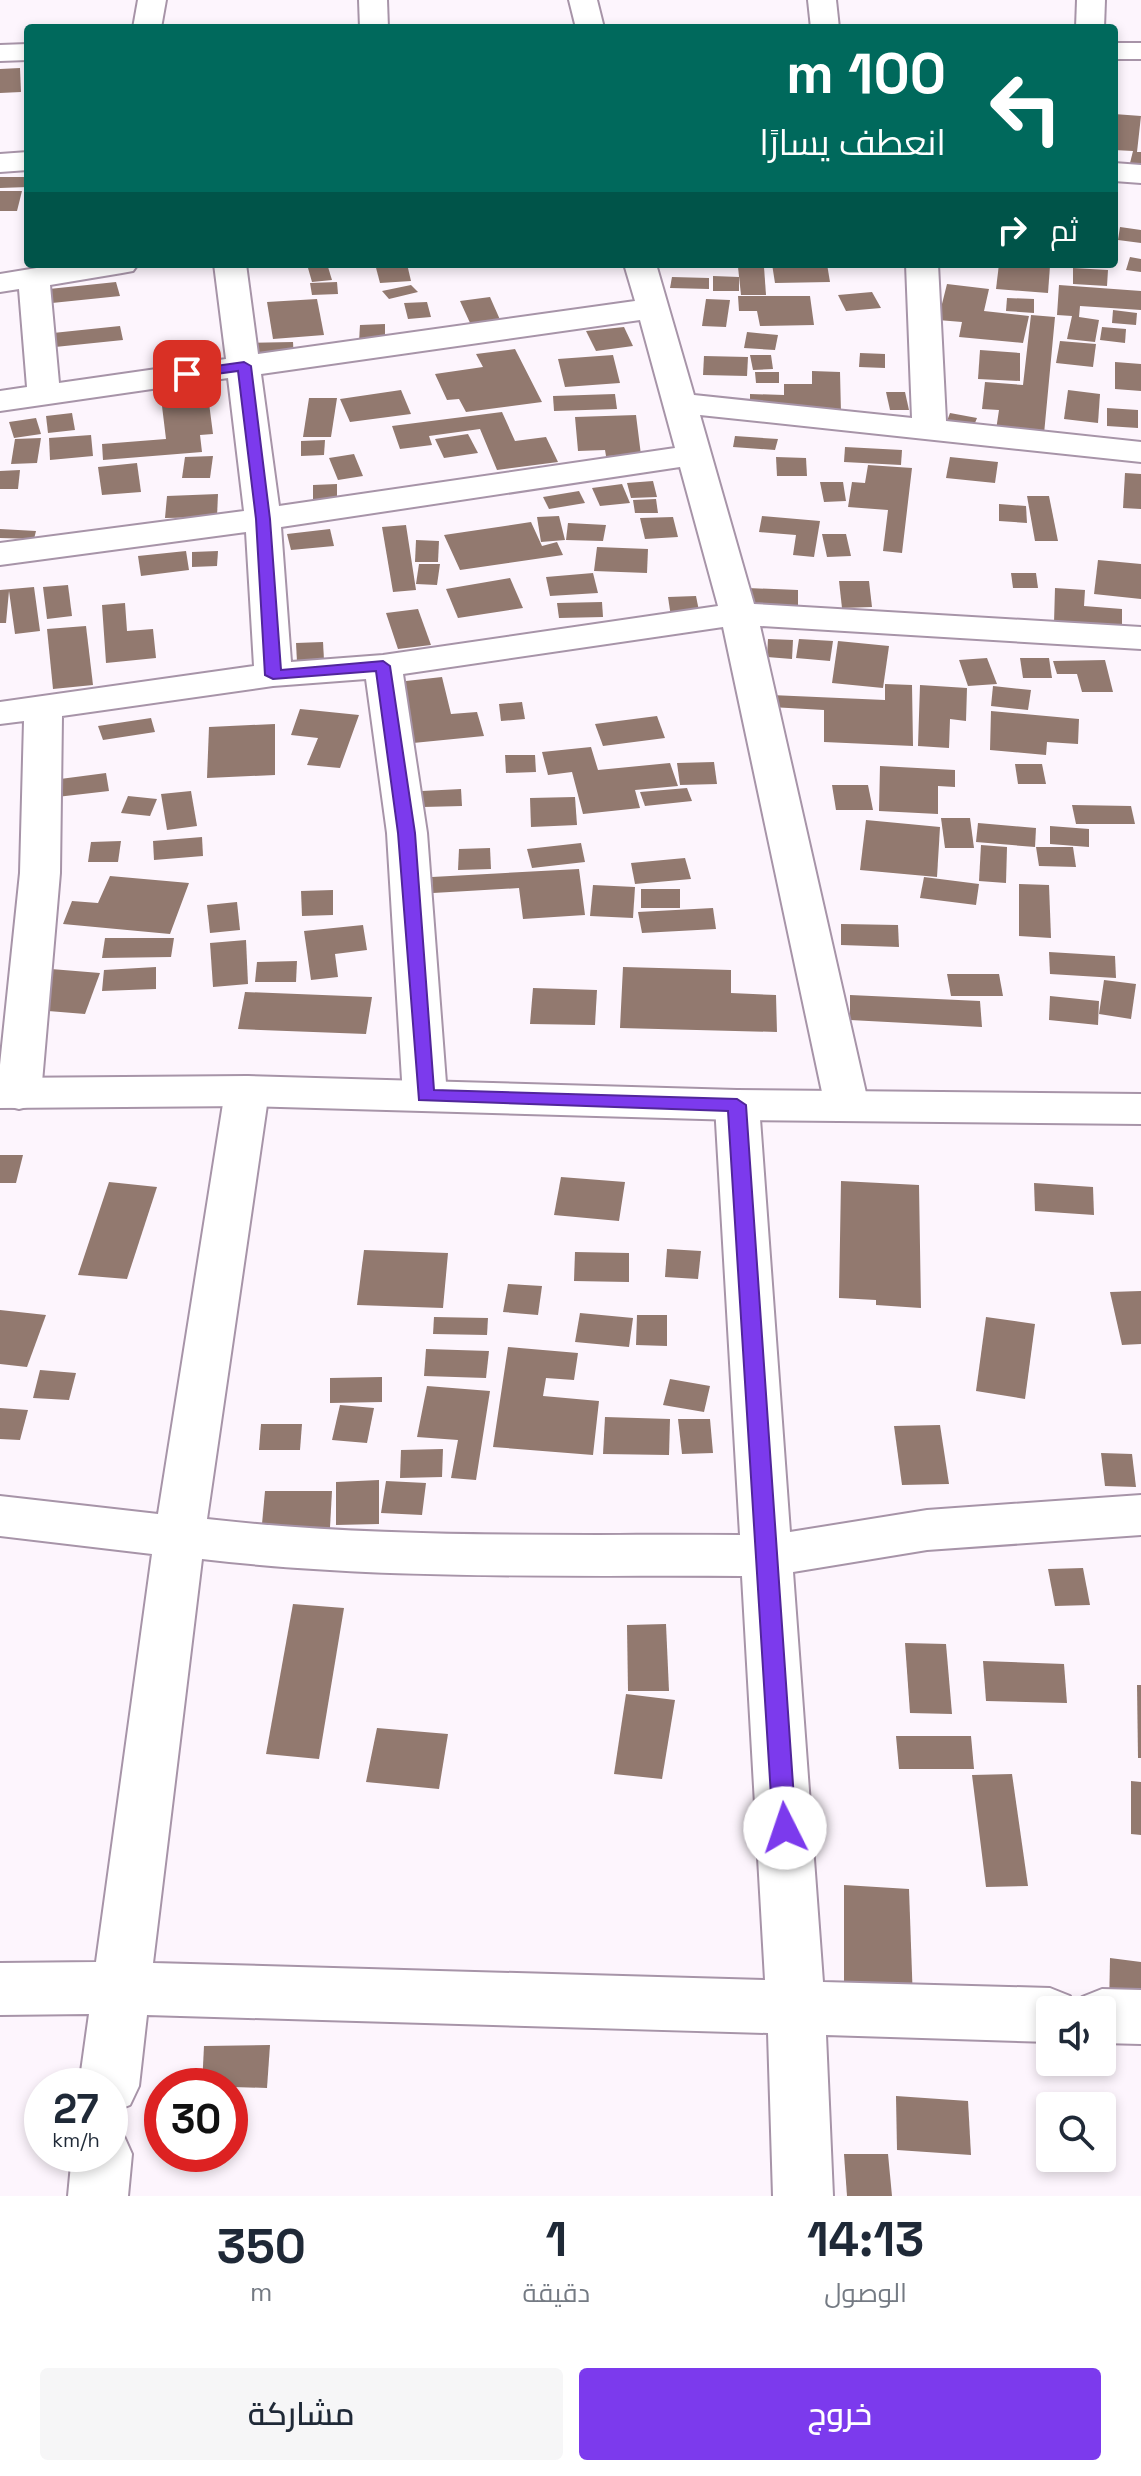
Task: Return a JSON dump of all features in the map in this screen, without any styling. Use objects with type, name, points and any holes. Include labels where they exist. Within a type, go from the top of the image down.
[{"type":"street","points":[[148,24],[152,0]]},
{"type":"street","points":[[373,0],[374,24]]},
{"type":"street","points":[[583,0],[589,24]]},
{"type":"street","points":[[822,0],[825,24]]},
{"type":"street","points":[[1090,24],[1091,0]]},
{"type":"street","points":[[1118,51],[1141,51]]},
{"type":"street","points":[[0,53],[24,52]]},
{"type":"street","points":[[0,163],[24,161]]},
{"type":"street","points":[[1118,172],[1141,174]]},
{"type":"street","points":[[0,283],[94,268]]},
{"type":"street","points":[[231,268],[263,519],[273,675]]},
{"type":"street","points":[[641,268],[739,614],[847,1106]]},
{"type":"street","points":[[922,268],[930,432]]},
{"type":"street","points":[[34,279],[44,395]]},
{"type":"street","points":[[0,401],[653,308]]},
{"type":"street","points":[[679,403],[1141,452]]},
{"type":"street","points":[[0,554],[263,519],[694,455]]},
{"type":"street","points":[[0,713],[273,675],[383,666],[739,614],[1141,638]]},
{"type":"street","points":[[383,666],[407,833],[425,1096]]},
{"type":"street","points":[[43,707],[40,873],[10,1093],[247,1091],[737,1105],[1141,1109]]},
{"type":"street","points":[[111,2068],[179,1538],[247,1091]]},
{"type":"street","points":[[737,1105],[796,2009],[803,2196]]},
{"type":"street","points":[[0,1516],[272,1547],[417,1553],[767,1556],[927,1530],[1141,1515]]},
{"type":"street","points":[[0,1989],[120,1988],[1036,2015]]},
{"type":"street","points":[[1116,2016],[1141,2017]]},
{"type":"street","points":[[98,2196],[100,2172]]},
{"type":"building","points":[[20,68],[21,92],[0,93],[0,69]]},
{"type":"building","points":[[1118,114],[1141,116],[1137,152],[1141,152],[1141,165],[1130,163],[1133,151],[1118,150]]},
{"type":"building","points":[[0,177],[24,177],[24,187],[0,188]]},
{"type":"building","points":[[0,191],[22,191],[17,211],[0,211]]},
{"type":"building","points":[[1120,227],[1141,230],[1141,243],[1118,240]]},
{"type":"building","points":[[1130,257],[1141,259],[1141,272],[1126,270]]},
{"type":"building","points":[[308,268],[328,268],[332,280],[312,282]]},
{"type":"building","points":[[376,268],[408,268],[411,281],[380,283]]},
{"type":"building","points":[[738,268],[764,268],[766,295],[741,295]]},
{"type":"building","points":[[773,268],[828,268],[830,282],[775,283]]},
{"type":"building","points":[[999,268],[1050,268],[1048,293],[996,289]]},
{"type":"building","points":[[1073,268],[1108,270],[1107,286],[1073,284]]},
{"type":"building","points":[[713,276],[739,277],[739,291],[713,291]]},
{"type":"building","points":[[672,277],[709,278],[709,289],[670,288]]},
{"type":"building","points":[[116,282],[120,296],[52,303],[49,289]]},
{"type":"building","points":[[337,282],[338,294],[312,295],[310,283]]},
{"type":"building","points":[[947,284],[989,289],[984,311],[1029,316],[1023,343],[959,337],[962,322],[938,320]]},
{"type":"building","points":[[411,285],[418,292],[389,299],[382,291]]},
{"type":"building","points":[[1059,285],[1141,291],[1141,310],[1080,306],[1079,317],[1099,320],[1095,342],[1067,339],[1072,316],[1057,315]]},
{"type":"building","points":[[872,292],[881,308],[846,311],[838,295]]},
{"type":"building","points":[[738,296],[810,296],[814,325],[760,326],[757,311],[739,311]]},
{"type":"building","points":[[490,297],[501,322],[471,325],[460,301]]},
{"type":"building","points":[[1007,298],[1034,299],[1034,313],[1006,311]]},
{"type":"building","points":[[317,299],[324,335],[273,339],[267,302]]},
{"type":"building","points":[[706,299],[730,300],[726,327],[702,326]]},
{"type":"building","points":[[427,302],[431,317],[408,319],[404,303]]},
{"type":"building","points":[[1113,310],[1137,313],[1136,325],[1112,323]]},
{"type":"building","points":[[1031,315],[1055,317],[1044,434],[996,430],[999,410],[982,409],[985,382],[1023,385]]},
{"type":"building","points":[[385,324],[385,342],[359,342],[360,325]]},
{"type":"building","points":[[120,326],[123,340],[55,347],[53,333]]},
{"type":"building","points":[[624,327],[633,346],[596,351],[586,331]]},
{"type":"building","points":[[1102,327],[1126,329],[1125,343],[1100,340]]},
{"type":"building","points":[[747,332],[778,335],[775,350],[744,348]]},
{"type":"building","points":[[1060,341],[1096,344],[1093,367],[1056,363]]},
{"type":"building","points":[[293,342],[294,361],[247,363],[247,343]]},
{"type":"building","points":[[515,349],[542,402],[466,412],[459,399],[447,400],[435,374],[483,367],[476,354]]},
{"type":"building","points":[[980,350],[1020,353],[1020,381],[978,379]]},
{"type":"building","points":[[860,353],[885,354],[885,368],[859,367]]},
{"type":"building","points":[[613,355],[620,383],[565,387],[558,359]]},
{"type":"building","points":[[750,355],[771,355],[773,369],[753,370]]},
{"type":"building","points":[[704,356],[748,357],[747,376],[703,375]]},
{"type":"building","points":[[1115,362],[1141,364],[1141,391],[1115,389]]},
{"type":"building","points":[[812,371],[840,372],[841,413],[750,411],[750,394],[784,395],[784,384],[812,384]]},
{"type":"building","points":[[755,372],[779,372],[779,383],[756,383]]},
{"type":"building","points":[[401,390],[411,414],[350,422],[340,399]]},
{"type":"building","points":[[1068,390],[1100,394],[1098,423],[1064,419]]},
{"type":"building","points":[[886,392],[905,392],[909,410],[890,410]]},
{"type":"building","points":[[615,394],[617,409],[554,411],[553,396]]},
{"type":"building","points":[[309,398],[337,398],[331,437],[303,437]]},
{"type":"building","points":[[209,403],[213,434],[200,435],[202,452],[103,460],[102,444],[166,439],[162,406]]},
{"type":"building","points":[[1107,408],[1138,410],[1138,428],[1107,426]]},
{"type":"building","points":[[502,412],[515,441],[546,437],[558,462],[497,470],[480,429],[429,436],[432,445],[400,449],[392,426]]},
{"type":"building","points":[[72,413],[75,430],[48,433],[46,416]]},
{"type":"building","points":[[950,413],[977,418],[971,433],[944,429]]},
{"type":"building","points":[[636,415],[641,455],[606,456],[605,450],[578,451],[575,417]]},
{"type":"building","points":[[36,418],[41,434],[14,438],[9,422]]},
{"type":"building","points":[[468,434],[478,453],[444,458],[435,439]]},
{"type":"building","points":[[91,435],[93,456],[50,460],[49,438]]},
{"type":"building","points":[[735,436],[778,439],[775,450],[733,447]]},
{"type":"building","points":[[41,438],[37,463],[11,464],[15,439]]},
{"type":"building","points":[[325,440],[324,455],[301,456],[301,441]]},
{"type":"building","points":[[845,447],[902,450],[901,465],[844,462]]},
{"type":"building","points":[[354,454],[363,476],[338,480],[329,458]]},
{"type":"building","points":[[213,456],[210,478],[182,478],[185,457]]},
{"type":"building","points":[[776,457],[806,458],[807,476],[777,476]]},
{"type":"building","points":[[950,457],[998,462],[995,483],[946,478]]},
{"type":"building","points":[[137,463],[141,492],[102,495],[98,467]]},
{"type":"building","points":[[868,465],[912,468],[902,553],[883,551],[888,510],[848,507],[852,482],[865,483]]},
{"type":"building","points":[[20,470],[18,489],[0,489],[0,471]]},
{"type":"building","points":[[1125,473],[1141,474],[1141,509],[1123,508]]},
{"type":"building","points":[[653,481],[657,497],[631,498],[627,483]]},
{"type":"building","points":[[820,482],[843,482],[846,501],[824,502]]},
{"type":"building","points":[[337,484],[337,505],[313,506],[313,485]]},
{"type":"building","points":[[622,484],[630,503],[600,506],[592,488]]},
{"type":"building","points":[[579,491],[585,503],[549,509],[543,497]]},
{"type":"building","points":[[218,494],[217,517],[165,518],[167,496]]},
{"type":"building","points":[[1027,496],[1049,496],[1058,541],[1035,541]]},
{"type":"building","points":[[656,499],[658,513],[635,513],[633,500]]},
{"type":"building","points":[[999,504],[1026,506],[1027,523],[999,521]]},
{"type":"building","points":[[559,516],[565,540],[541,542],[537,517]]},
{"type":"building","points":[[762,516],[820,521],[814,557],[793,555],[796,535],[759,532]]},
{"type":"building","points":[[673,517],[678,537],[645,539],[640,518]]},
{"type":"building","points":[[531,522],[542,546],[557,542],[563,555],[460,570],[444,535]]},
{"type":"building","points":[[568,523],[606,525],[603,541],[566,540]]},
{"type":"building","points":[[406,525],[416,590],[393,592],[382,527]]},
{"type":"building","points":[[0,529],[36,531],[34,539],[0,538]]},
{"type":"building","points":[[330,529],[334,546],[291,550],[287,534]]},
{"type":"building","points":[[822,534],[846,534],[851,556],[827,557]]},
{"type":"building","points":[[416,540],[439,541],[438,562],[415,562]]},
{"type":"building","points":[[597,547],[648,549],[647,573],[594,571]]},
{"type":"building","points":[[186,551],[189,570],[141,576],[138,556]]},
{"type":"building","points":[[218,551],[217,566],[192,567],[192,552]]},
{"type":"building","points":[[1098,560],[1141,564],[1141,599],[1094,594]]},
{"type":"building","points":[[419,564],[440,564],[437,585],[416,584]]},
{"type":"building","points":[[593,573],[598,593],[550,596],[546,577]]},
{"type":"building","points":[[1011,573],[1036,573],[1038,588],[1013,588]]},
{"type":"building","points":[[510,578],[523,608],[458,618],[446,589]]},
{"type":"building","points":[[839,581],[869,581],[872,607],[842,608]]},
{"type":"building","points":[[68,585],[72,616],[47,619],[43,587]]},
{"type":"building","points":[[34,587],[40,631],[15,634],[9,591],[6,623],[0,623],[0,590]]},
{"type":"building","points":[[748,588],[798,590],[798,609],[747,607]]},
{"type":"building","points":[[1055,588],[1085,590],[1084,606],[1122,609],[1122,628],[1054,623]]},
{"type":"building","points":[[696,596],[700,616],[671,617],[668,597]]},
{"type":"building","points":[[602,602],[603,617],[559,618],[557,603]]},
{"type":"building","points":[[125,603],[127,631],[153,629],[156,658],[106,663],[102,605]]},
{"type":"building","points":[[418,609],[431,645],[398,649],[386,613]]},
{"type":"building","points":[[86,626],[93,685],[53,689],[47,629]]},
{"type":"building","points":[[768,639],[793,640],[792,659],[767,657]]},
{"type":"building","points":[[799,639],[833,641],[830,661],[796,658]]},
{"type":"building","points":[[838,641],[889,646],[883,688],[832,683]]},
{"type":"building","points":[[323,642],[324,660],[297,662],[296,643]]},
{"type":"building","points":[[987,658],[997,684],[968,686],[959,660]]},
{"type":"building","points":[[1020,658],[1049,658],[1052,678],[1023,678]]},
{"type":"building","points":[[1105,660],[1113,692],[1082,692],[1077,674],[1057,674],[1053,661]]},
{"type":"building","points":[[442,677],[451,714],[477,712],[484,736],[403,744],[388,683]]},
{"type":"building","points":[[885,684],[912,685],[913,746],[824,742],[824,710],[771,707],[771,695],[885,700]]},
{"type":"building","points":[[920,685],[967,688],[966,721],[950,719],[949,748],[918,746]]},
{"type":"building","points":[[993,686],[1031,690],[1028,710],[991,706]]},
{"type":"building","points":[[522,702],[525,719],[501,721],[499,704]]},
{"type":"building","points":[[300,709],[359,715],[340,768],[307,765],[318,738],[291,735]]},
{"type":"building","points":[[991,711],[1079,719],[1078,744],[1047,742],[1046,755],[990,750]]},
{"type":"building","points":[[657,716],[665,738],[603,746],[595,724]]},
{"type":"building","points":[[151,718],[155,732],[103,740],[98,726]]},
{"type":"building","points":[[275,724],[275,775],[207,778],[209,727]]},
{"type":"building","points":[[591,747],[598,770],[670,763],[678,786],[635,790],[640,808],[583,814],[572,772],[548,775],[542,752]]},
{"type":"building","points":[[505,755],[535,755],[536,772],[506,773]]},
{"type":"building","points":[[714,762],[717,784],[680,785],[677,763]]},
{"type":"building","points":[[1015,764],[1042,764],[1046,784],[1018,784]]},
{"type":"building","points":[[880,766],[955,770],[955,787],[938,786],[938,814],[879,811]]},
{"type":"building","points":[[106,773],[109,791],[48,798],[45,781]]},
{"type":"building","points":[[832,785],[868,785],[873,810],[836,810]]},
{"type":"building","points":[[687,788],[692,801],[645,806],[640,792]]},
{"type":"building","points":[[461,789],[462,806],[423,807],[422,791]]},
{"type":"building","points":[[191,791],[197,826],[167,830],[161,794]]},
{"type":"building","points":[[128,796],[157,799],[150,816],[121,813]]},
{"type":"building","points":[[575,797],[577,825],[531,827],[530,798]]},
{"type":"building","points":[[1072,805],[1131,806],[1135,824],[1076,824]]},
{"type":"building","points":[[941,818],[970,818],[974,848],[945,848]]},
{"type":"building","points":[[866,820],[940,827],[937,877],[860,870]]},
{"type":"building","points":[[978,823],[1036,828],[1035,847],[976,842]]},
{"type":"building","points":[[1050,826],[1089,829],[1089,847],[1050,844]]},
{"type":"building","points":[[202,837],[203,856],[154,860],[153,841]]},
{"type":"building","points":[[121,841],[118,862],[88,862],[91,842]]},
{"type":"building","points":[[581,843],[585,862],[532,868],[527,849]]},
{"type":"building","points":[[981,845],[1007,847],[1006,883],[979,881]]},
{"type":"building","points":[[1036,847],[1073,847],[1076,867],[1039,866]]},
{"type":"building","points":[[490,848],[491,869],[458,870],[459,849]]},
{"type":"building","points":[[685,858],[691,879],[635,884],[631,863]]},
{"type":"building","points":[[579,869],[585,915],[523,919],[519,888],[433,893],[432,877]]},
{"type":"building","points":[[110,876],[189,883],[170,934],[63,924],[72,901],[98,903]]},
{"type":"building","points":[[924,877],[979,884],[976,905],[920,898]]},
{"type":"building","points":[[1019,884],[1049,885],[1051,938],[1019,936]]},
{"type":"building","points":[[593,885],[635,887],[633,918],[590,916]]},
{"type":"building","points":[[641,889],[680,889],[680,908],[641,908]]},
{"type":"building","points":[[333,890],[333,915],[302,916],[301,891]]},
{"type":"building","points":[[237,902],[240,930],[210,933],[207,905]]},
{"type":"building","points":[[713,908],[716,929],[642,933],[638,912]]},
{"type":"building","points":[[841,924],[898,925],[899,947],[841,945]]},
{"type":"building","points":[[363,925],[367,950],[335,954],[338,977],[311,980],[304,931]]},
{"type":"building","points":[[105,938],[174,938],[171,957],[102,958]]},
{"type":"building","points":[[246,940],[248,984],[213,987],[210,943]]},
{"type":"building","points":[[1049,952],[1115,956],[1116,978],[1050,974]]},
{"type":"building","points":[[297,961],[296,982],[255,982],[257,962]]},
{"type":"building","points":[[156,967],[156,989],[102,991],[104,970]]},
{"type":"building","points":[[623,967],[731,970],[731,993],[776,995],[777,1032],[620,1028]]},
{"type":"building","points":[[51,969],[100,973],[85,1014],[36,1010]]},
{"type":"building","points":[[947,974],[999,974],[1003,996],[951,996]]},
{"type":"building","points":[[1104,980],[1136,984],[1131,1019],[1099,1014]]},
{"type":"building","points":[[533,988],[597,990],[595,1025],[530,1024]]},
{"type":"building","points":[[245,992],[372,997],[366,1034],[238,1029]]},
{"type":"building","points":[[850,995],[980,1001],[982,1027],[850,1020]]},
{"type":"building","points":[[1050,996],[1099,1001],[1098,1025],[1049,1020]]},
{"type":"building","points":[[0,1155],[23,1155],[16,1183],[0,1183]]},
{"type":"building","points":[[561,1177],[625,1182],[619,1221],[554,1215]]},
{"type":"building","points":[[841,1181],[919,1185],[921,1308],[876,1305],[876,1300],[839,1298]]},
{"type":"building","points":[[109,1182],[157,1187],[127,1279],[78,1275]]},
{"type":"building","points":[[1034,1183],[1093,1187],[1094,1215],[1035,1211]]},
{"type":"building","points":[[667,1249],[701,1251],[698,1279],[665,1277]]},
{"type":"building","points":[[364,1250],[448,1253],[443,1308],[357,1305]]},
{"type":"building","points":[[575,1252],[629,1253],[629,1282],[574,1281]]},
{"type":"building","points":[[508,1284],[542,1286],[538,1315],[503,1312]]},
{"type":"building","points":[[1141,1291],[1141,1344],[1122,1345],[1110,1292]]},
{"type":"building","points":[[0,1310],[46,1315],[27,1367],[0,1364]]},
{"type":"building","points":[[580,1313],[633,1318],[629,1347],[575,1342]]},
{"type":"building","points":[[637,1315],[667,1315],[667,1346],[636,1345]]},
{"type":"building","points":[[434,1317],[488,1318],[487,1335],[433,1334]]},
{"type":"building","points":[[986,1317],[1035,1324],[1025,1399],[976,1391]]},
{"type":"building","points":[[508,1347],[578,1353],[574,1380],[546,1378],[543,1396],[599,1401],[593,1455],[493,1447]]},
{"type":"building","points":[[426,1349],[489,1351],[486,1378],[424,1376]]},
{"type":"building","points":[[40,1370],[76,1373],[69,1400],[33,1398]]},
{"type":"building","points":[[382,1377],[382,1402],[330,1403],[330,1378]]},
{"type":"building","points":[[670,1379],[710,1386],[704,1412],[663,1405]]},
{"type":"building","points":[[427,1386],[490,1391],[476,1480],[451,1478],[458,1440],[417,1437]]},
{"type":"building","points":[[340,1405],[374,1408],[367,1443],[332,1440]]},
{"type":"building","points":[[0,1408],[28,1410],[20,1440],[0,1439]]},
{"type":"building","points":[[605,1417],[670,1419],[669,1455],[603,1454]]},
{"type":"building","points":[[678,1419],[710,1419],[713,1453],[682,1454]]},
{"type":"building","points":[[261,1424],[302,1424],[300,1450],[259,1450]]},
{"type":"building","points":[[940,1425],[949,1484],[902,1485],[894,1426]]},
{"type":"building","points":[[443,1449],[442,1477],[400,1478],[401,1450]]},
{"type":"building","points":[[1101,1453],[1132,1454],[1136,1487],[1105,1486]]},
{"type":"building","points":[[379,1480],[379,1524],[336,1525],[336,1482]]},
{"type":"building","points":[[386,1481],[426,1483],[422,1515],[381,1513]]},
{"type":"building","points":[[265,1491],[332,1491],[329,1546],[260,1546]]},
{"type":"building","points":[[1083,1568],[1090,1605],[1055,1606],[1048,1569]]},
{"type":"building","points":[[293,1604],[344,1608],[319,1759],[266,1754]]},
{"type":"building","points":[[666,1624],[669,1691],[628,1691],[627,1625]]},
{"type":"building","points":[[905,1643],[946,1644],[952,1714],[910,1713]]},
{"type":"building","points":[[983,1661],[1064,1664],[1067,1703],[986,1701]]},
{"type":"building","points":[[1137,1685],[1141,1685],[1141,1758],[1138,1758]]},
{"type":"building","points":[[626,1694],[675,1700],[662,1779],[614,1774]]},
{"type":"building","points":[[377,1728],[448,1734],[439,1789],[366,1782]]},
{"type":"building","points":[[896,1736],[971,1736],[974,1769],[899,1769]]},
{"type":"building","points":[[1012,1774],[1028,1886],[986,1887],[972,1775]]},
{"type":"building","points":[[1131,1781],[1141,1782],[1141,1835],[1131,1834]]},
{"type":"building","points":[[844,1885],[909,1889],[913,2002],[844,1998]]},
{"type":"building","points":[[1110,1958],[1141,1962],[1141,2012],[1116,2010],[1116,1996],[1109,1996]]},
{"type":"building","points":[[270,2045],[267,2088],[248,2087],[248,2068],[203,2068],[204,2046]]},
{"type":"building","points":[[896,2096],[968,2101],[971,2155],[897,2150]]},
{"type":"building","points":[[844,2154],[888,2154],[892,2196],[847,2196]]},
{"type":"route","points":[[187,374],[244,366],[263,519],[273,675],[383,666],[407,833],[425,1096],[737,1105],[785,1828]]}]
